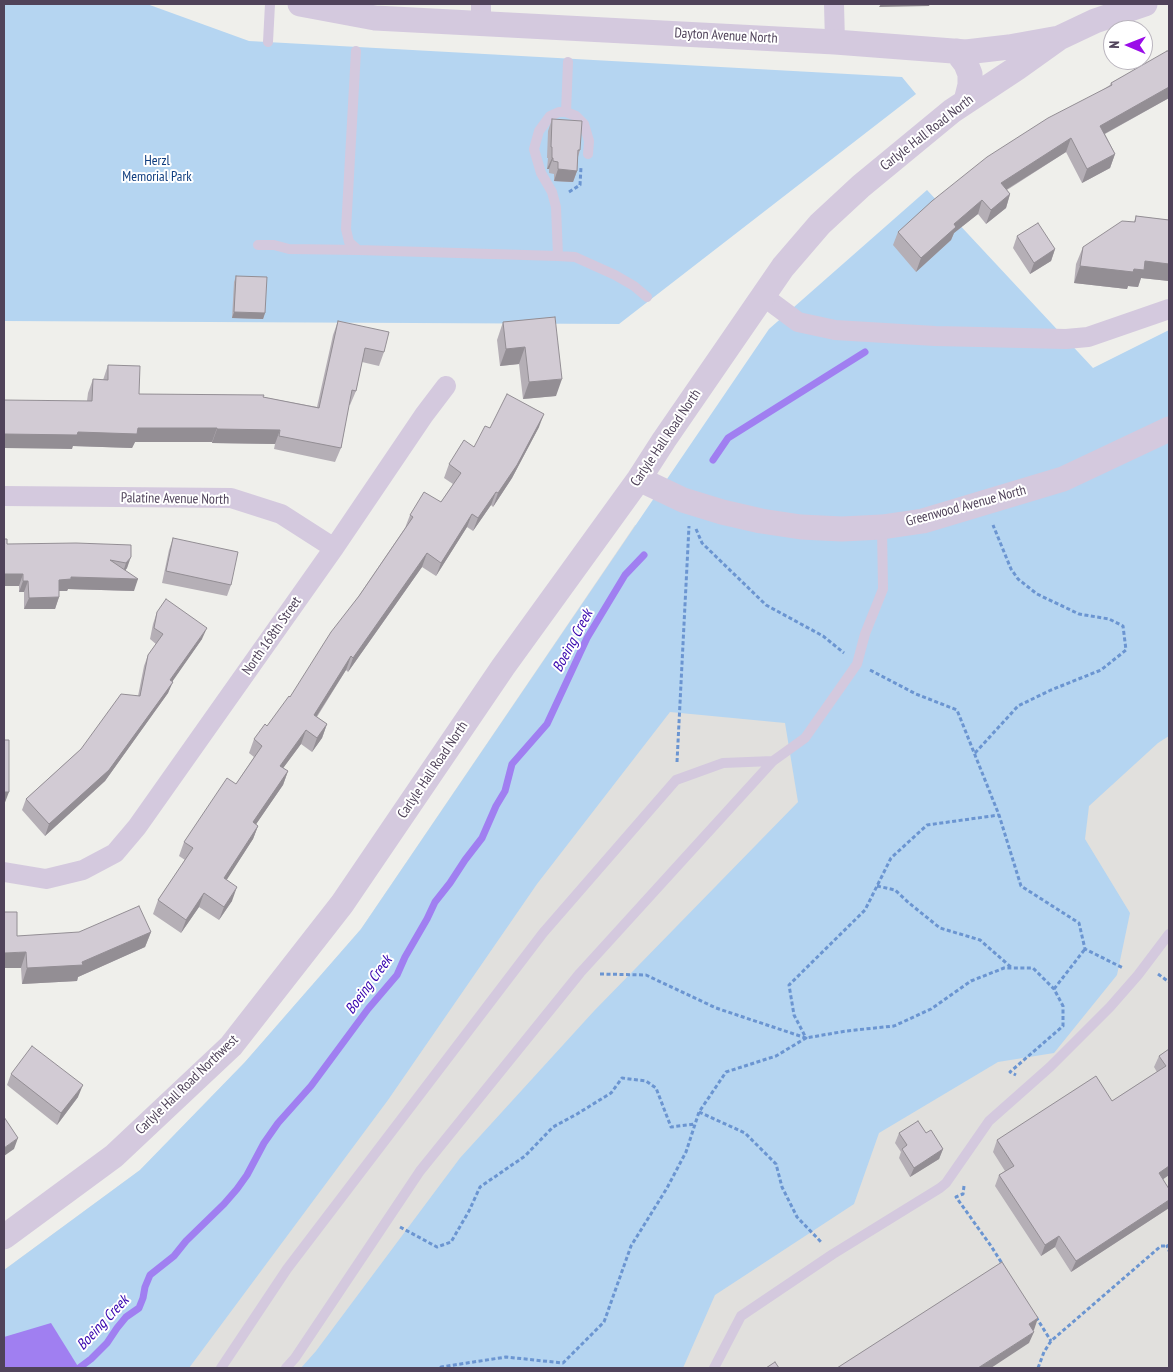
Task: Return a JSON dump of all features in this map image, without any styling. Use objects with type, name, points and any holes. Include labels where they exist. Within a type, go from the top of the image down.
[{"type":"street","name":"Dayton Avenue North","points":[[300,4],[375,18],[481,13],[966,52],[1004,48],[1059,38],[1103,12],[1145,4]]},
{"type":"street","points":[[834,4],[835,42]]},
{"type":"street","name":"Carlyle Hall Road North","points":[[342,904],[503,667],[639,479],[783,266],[820,224],[861,186],[952,111],[1059,38]]},
{"type":"street","points":[[956,51],[966,64],[970,74],[970,85],[966,101]]},
{"type":"street","points":[[762,296],[798,322],[835,330],[936,336],[1088,337],[1169,309]]},
{"type":"street","name":"North 168th Street","points":[[4,872],[46,879],[83,870],[115,853],[137,827],[334,548],[418,423],[446,386]]},
{"type":"street","name":"Greenwood Avenue North","points":[[639,479],[686,507],[722,512],[761,522],[842,529],[882,527],[923,522],[1063,479],[1169,429]]},
{"type":"street","name":"Palatine Avenue North","points":[[4,496],[231,498],[282,514],[334,548]]},
{"type":"street","name":"Carlyle Hall Road Northwest","points":[[4,1237],[114,1156],[231,1046],[342,904]]},
{"type":"lane","points":[[268,42],[270,4]]},
{"type":"lane","points":[[356,51],[346,229],[349,242],[358,250]]},
{"type":"lane","points":[[566,112],[568,62]]},
{"type":"lane","points":[[558,256],[556,207],[552,192],[541,173],[534,149],[539,131],[550,116],[559,112],[566,112],[576,116],[584,124],[589,141],[585,157]]},
{"type":"lane","points":[[258,245],[274,245],[289,249],[575,257],[615,275],[634,286],[647,297]]},
{"type":"lane","points":[[286,1368],[295,1358],[420,1171],[580,973],[773,761],[805,738],[858,664],[865,634],[883,589],[882,527]]},
{"type":"lane","points":[[221,1368],[287,1270],[543,933],[676,780],[723,763],[773,761]]},
{"type":"lane","points":[[714,1368],[741,1316],[833,1254],[946,1183],[989,1121],[1050,1067],[1110,1007],[1138,975],[1169,934]]},
{"type":"path","points":[[556,207],[565,194],[580,185],[585,157]]},
{"type":"path","points":[[974,753],[1018,706],[1051,690],[1102,670],[1126,650],[1122,626],[1109,619],[1079,614],[1037,594],[1018,579],[1011,569],[984,503]]},
{"type":"path","points":[[686,507],[702,543],[766,605],[823,636],[858,664],[916,694],[957,710],[1000,815],[1021,886],[1079,923],[1084,949],[1054,990]]},
{"type":"path","points":[[676,780],[686,507]]},
{"type":"path","points":[[806,1038],[794,1015],[789,985],[865,910],[891,858],[927,825],[1000,815]]},
{"type":"path","points":[[877,886],[895,890],[940,928],[980,940],[1012,968]]},
{"type":"path","points":[[1084,949],[1125,969]]},
{"type":"path","points":[[440,1368],[506,1357],[563,1363],[604,1322],[631,1246],[668,1188],[686,1152],[699,1112],[726,1072],[776,1056],[806,1038],[846,1031],[894,1026],[931,1009],[971,981],[1004,968],[1033,968],[1054,990],[1063,1006],[1063,1026],[1010,1072],[1031,1084]]},
{"type":"path","points":[[580,973],[646,975],[716,1008],[806,1038]]},
{"type":"path","points":[[1158,974],[1169,982]]},
{"type":"path","points":[[387,1220],[437,1247],[451,1242],[480,1187],[525,1156],[552,1127],[611,1093],[622,1078],[646,1081],[656,1088],[671,1127],[695,1124]]},
{"type":"path","points":[[699,1112],[744,1133],[776,1164],[782,1187],[797,1217],[833,1254]]},
{"type":"path","points":[[956,1197],[1006,1270]]},
{"type":"path","points":[[1038,1368],[1044,1352],[1051,1341],[1162,1246],[1168,1245],[1169,1251]]},
{"type":"path","points":[[1031,1310],[1051,1341]]},
{"type":"shaded area","points":[[1169,457],[1169,1368],[4,1368],[4,1270],[140,1170],[245,1062],[361,929],[635,525]]},
{"type":"shaded area","points":[[51,1323],[79,1368],[4,1368],[4,1337]]},
{"type":"green space","name":"Herzl Memorial Park","points":[[4,4],[147,4],[249,41],[902,77],[916,94],[619,324],[4,321]]},
{"type":"green space","points":[[927,190],[1093,368],[1169,330],[1169,736],[1158,743],[1089,806],[1085,839],[1130,913],[1117,975],[1054,1053],[998,1062],[879,1133],[854,1204],[715,1295],[683,1368],[301,1368],[316,1351],[460,1158],[594,1011],[798,802],[785,723],[670,712],[537,884],[388,1100],[189,1368],[4,1368],[4,1270],[140,1170],[245,1062],[361,929],[769,329]]},
{"type":"building","points":[[1169,51],[1169,87],[1100,126],[1115,154],[1087,169],[1071,138],[1001,183],[1010,194],[991,210],[982,200],[954,224],[956,227],[921,258],[898,232],[932,201],[987,157],[1048,118],[1112,85],[1111,83],[1134,70],[1153,70],[1153,59]]},
{"type":"building","points":[[552,119],[582,121],[577,171],[558,169],[558,162],[553,161],[551,147]]},
{"type":"building","points":[[1136,216],[1169,220],[1169,264],[1145,261],[1144,270],[1134,269],[1133,272],[1080,266],[1083,247],[1122,221],[1135,222]]},
{"type":"building","points":[[1038,223],[1055,249],[1034,263],[1017,236]]},
{"type":"building","points":[[236,276],[267,277],[265,313],[234,312]]},
{"type":"building","points":[[555,317],[562,379],[529,382],[525,347],[506,349],[503,322]]},
{"type":"building","points":[[338,321],[389,332],[384,352],[365,348],[356,391],[352,390],[341,448],[279,436],[280,430],[138,428],[137,434],[78,432],[77,435],[4,434],[4,400],[92,401],[93,379],[108,380],[108,365],[140,366],[139,394],[264,395],[263,397],[319,408]]},
{"type":"building","points":[[507,394],[544,414],[517,465],[478,518],[472,514],[441,563],[427,553],[353,658],[351,656],[314,715],[327,724],[317,738],[306,730],[280,766],[288,771],[253,822],[258,826],[224,878],[237,887],[224,907],[204,893],[186,920],[158,900],[193,848],[184,842],[227,778],[236,784],[262,746],[254,739],[290,697],[331,632],[359,596],[413,517],[410,515],[424,492],[441,502],[461,473],[449,464],[464,440],[474,447],[485,426],[490,428]]},
{"type":"building","points":[[173,538],[238,552],[231,585],[166,571]]},
{"type":"building","points":[[4,539],[7,539],[7,544],[76,543],[131,545],[131,557],[126,563],[110,560],[138,579],[71,577],[71,579],[59,580],[59,597],[29,598],[28,581],[23,581],[23,574],[4,574]]},
{"type":"building","points":[[166,599],[207,628],[170,680],[173,682],[109,770],[49,824],[26,799],[81,749],[121,694],[140,696],[148,655],[163,634],[154,628],[157,612]]},
{"type":"building","points":[[4,740],[9,740],[9,792],[4,792]]},
{"type":"building","points":[[139,906],[151,932],[82,962],[83,965],[27,968],[26,952],[4,953],[4,912],[17,912],[17,936],[79,932]]},
{"type":"building","points":[[32,1046],[83,1085],[61,1113],[11,1074]]},
{"type":"building","points":[[1169,1049],[1169,1166],[1159,1173],[1169,1189],[1169,1200],[1076,1261],[1059,1236],[1045,1245],[999,1175],[1014,1166],[997,1140],[1096,1076],[1112,1101],[1166,1066],[1159,1056]]},
{"type":"building","points":[[4,1117],[18,1138],[4,1148]]},
{"type":"building","points":[[918,1121],[926,1133],[931,1130],[943,1149],[914,1168],[902,1149],[907,1145],[899,1133]]},
{"type":"building","points":[[1002,1262],[1038,1318],[1029,1324],[1034,1332],[978,1368],[837,1368]]},
{"type":"building","points":[[775,1362],[779,1368],[766,1368]]},
{"type":"waterway","name":"Boeing Creek","points":[[713,460],[728,438],[865,352]]},
{"type":"waterway","name":"Boeing Creek","points":[[79,1368],[107,1343],[126,1317],[139,1308],[150,1275],[174,1256],[186,1241],[237,1189],[278,1123],[311,1086],[368,1009],[397,975],[435,902],[482,838],[505,791],[512,764],[547,724],[587,638],[625,575],[644,555]]}]
